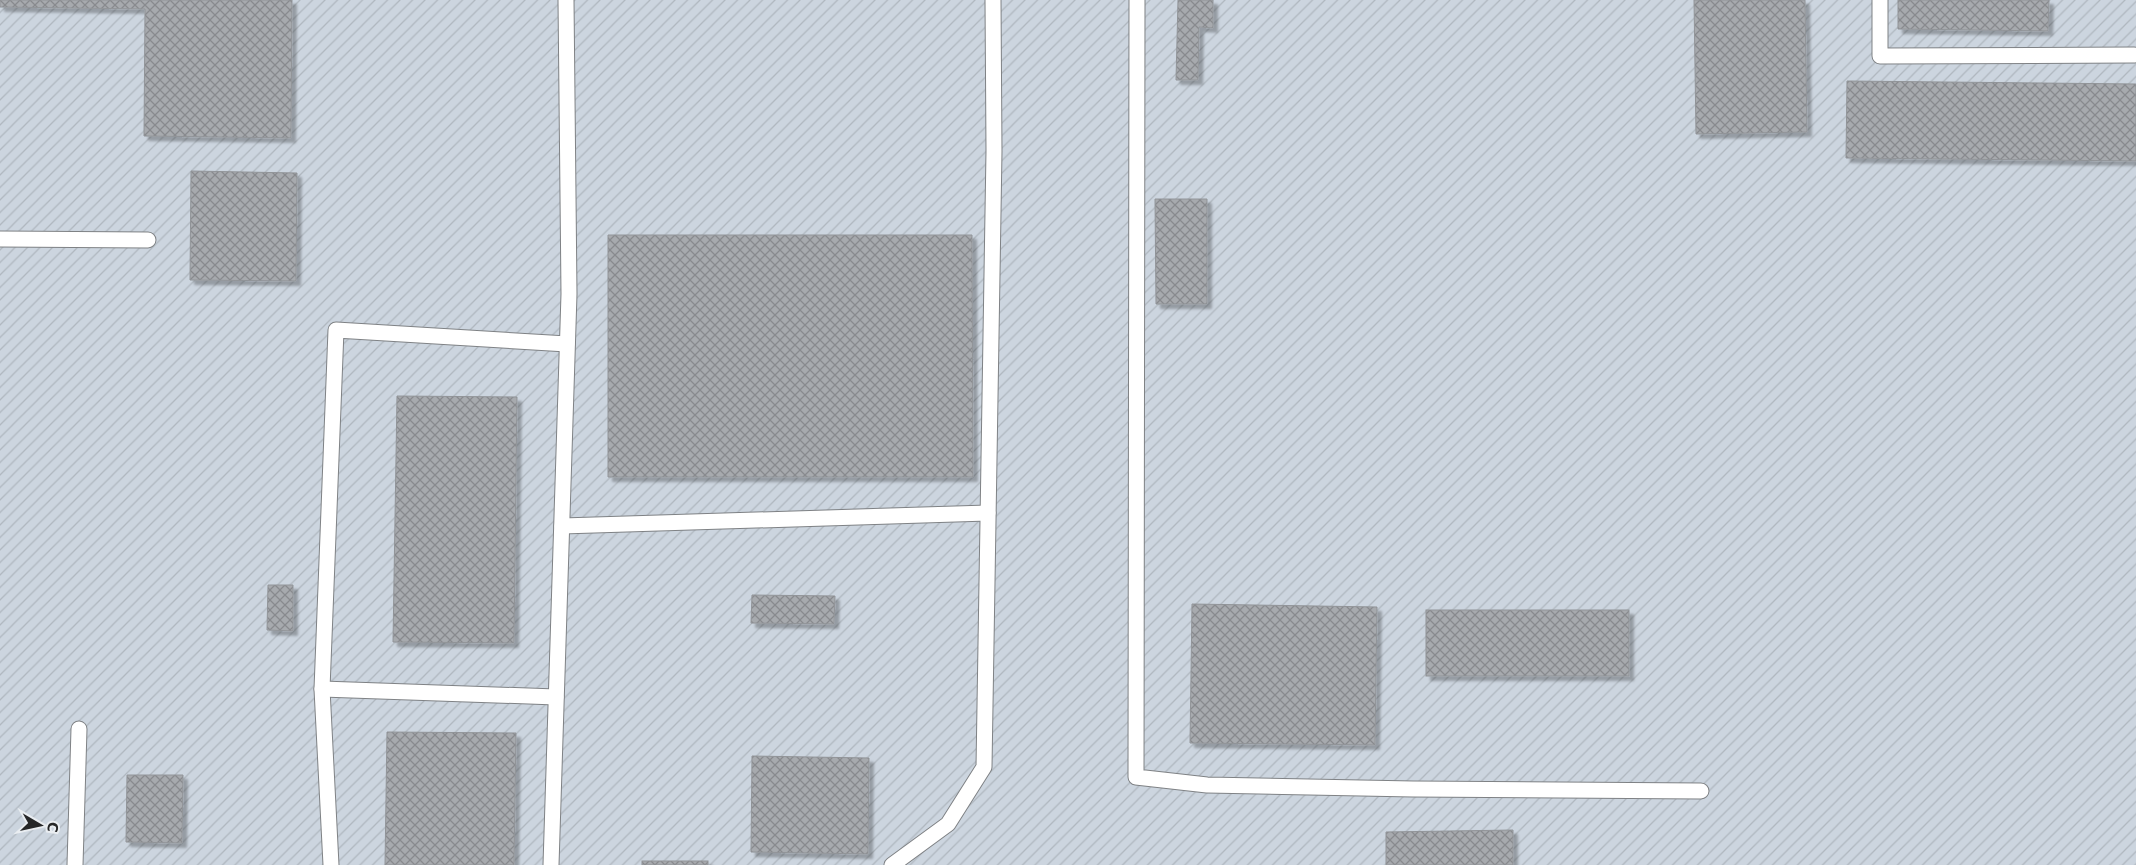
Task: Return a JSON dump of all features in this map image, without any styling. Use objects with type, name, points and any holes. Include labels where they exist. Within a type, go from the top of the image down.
[{"type":"lane","points":[[551,865],[569,294],[566,0]]},
{"type":"lane","points":[[892,865],[948,824],[984,768],[994,151],[993,0]]},
{"type":"lane","points":[[1137,0],[1136,777],[1207,785],[1701,791]]},
{"type":"lane","points":[[1880,0],[1880,56],[2134,55]]},
{"type":"lane","points":[[0,239],[148,240]]},
{"type":"lane","points":[[331,865],[322,689],[336,330],[567,344]]},
{"type":"lane","points":[[562,526],[988,513]]},
{"type":"lane","points":[[322,689],[556,697]]},
{"type":"lane","points":[[75,865],[79,729]]},
{"type":"shaded area","points":[[0,0],[2136,0],[2136,865],[0,865]]},
{"type":"building","points":[[0,0],[292,0],[291,138],[144,136],[145,9],[0,7]]},
{"type":"building","points":[[1178,0],[1213,0],[1213,28],[1199,27],[1198,80],[1176,80]]},
{"type":"building","points":[[1694,0],[1805,0],[1807,132],[1696,134]]},
{"type":"building","points":[[1898,0],[2049,0],[2048,31],[1898,29]]},
{"type":"building","points":[[1847,81],[2136,84],[2136,161],[1846,158]]},
{"type":"building","points":[[191,171],[297,173],[296,281],[190,280]]},
{"type":"building","points":[[1155,199],[1207,199],[1207,304],[1156,304]]},
{"type":"building","points":[[608,235],[972,235],[973,477],[608,477]]},
{"type":"building","points":[[397,396],[517,397],[514,643],[393,642]]},
{"type":"building","points":[[268,585],[293,585],[293,631],[267,630]]},
{"type":"building","points":[[752,595],[835,596],[834,624],[751,623]]},
{"type":"building","points":[[1192,604],[1377,607],[1375,745],[1190,743]]},
{"type":"building","points":[[1426,610],[1629,610],[1629,676],[1426,676]]},
{"type":"building","points":[[387,732],[516,733],[514,865],[385,865]]},
{"type":"building","points":[[752,756],[869,758],[868,854],[751,852]]},
{"type":"building","points":[[127,775],[183,775],[182,843],[126,842]]},
{"type":"building","points":[[1513,830],[1513,865],[1386,865],[1386,832]]},
{"type":"building","points":[[642,861],[708,861],[708,865],[642,865]]}]
